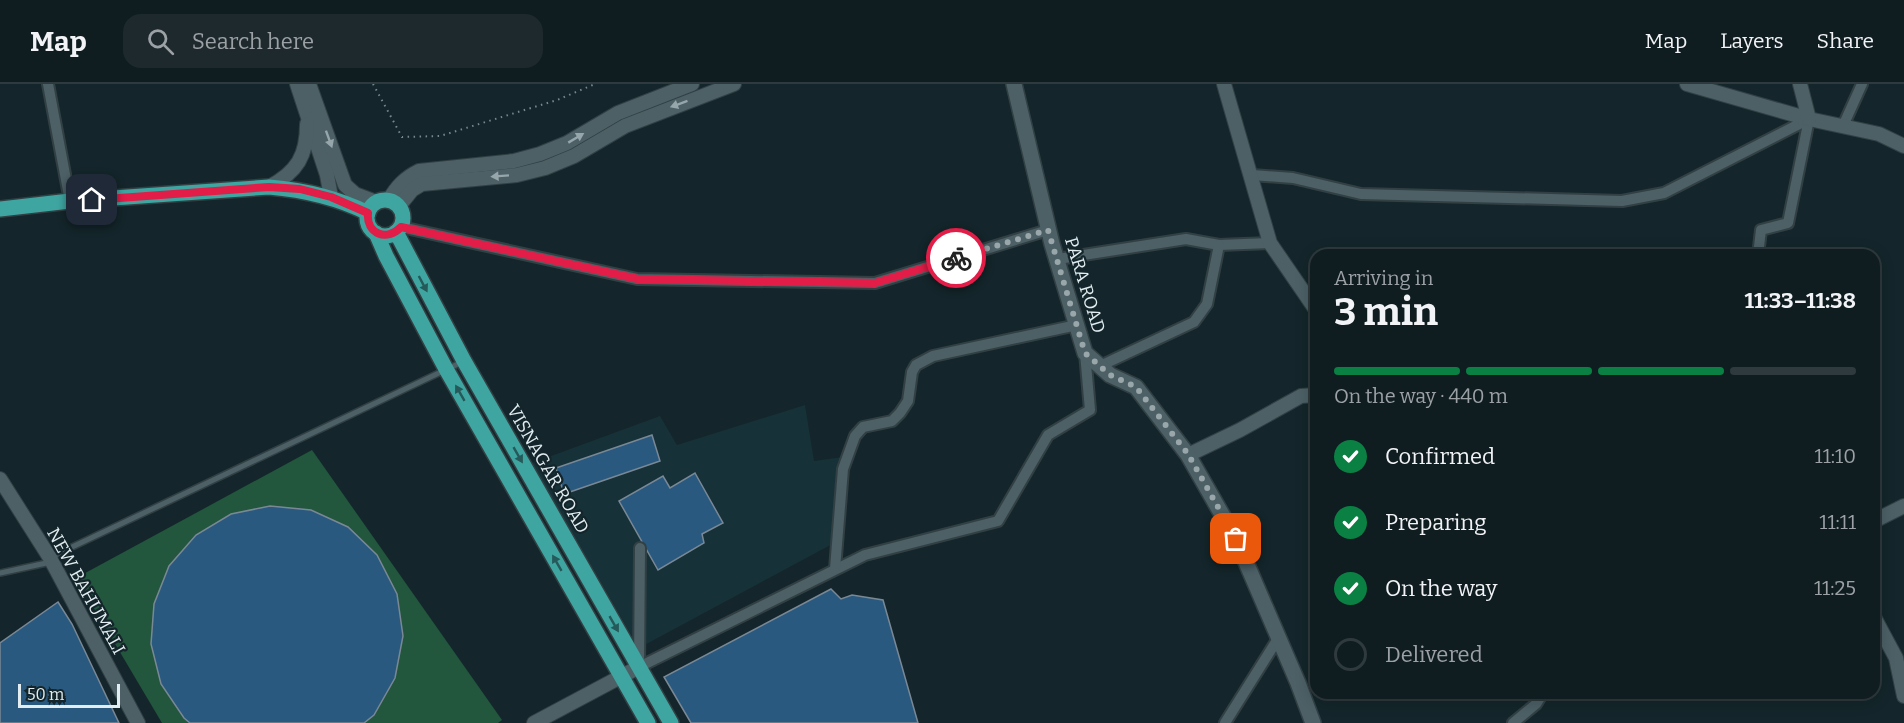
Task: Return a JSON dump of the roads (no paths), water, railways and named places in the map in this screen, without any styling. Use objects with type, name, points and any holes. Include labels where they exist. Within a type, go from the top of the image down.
[{"type":"main road","name":"PARA ROAD","points":[[1014,84],[1048,230],[1085,353],[1110,375],[1136,387],[1188,454],[1236,539],[1298,683],[1312,723]]},
{"type":"main road","points":[[0,209],[70,201],[269,187],[300,189],[331,197],[383,205],[403,216],[399,229],[383,236],[376,233]]},
{"type":"main road","points":[[383,205],[368,220],[371,228],[376,233],[446,369],[648,723]]},
{"type":"main road","name":"VISNAGAR ROAD","points":[[399,229],[464,361],[671,723]]},
{"type":"street","points":[[48,84],[70,201]]},
{"type":"street","points":[[297,84],[327,175],[331,197]]},
{"type":"street","points":[[309,84],[345,184],[355,194],[383,205],[405,196],[422,184],[517,175],[545,168],[574,156],[625,126],[734,84]]},
{"type":"street","points":[[383,205],[406,178],[419,171],[514,161],[540,154],[567,143],[618,113],[692,84]]},
{"type":"street","points":[[1224,84],[1270,243],[1310,301]]},
{"type":"street","points":[[1687,84],[1809,119],[1879,134],[1904,146]]},
{"type":"street","points":[[1759,249],[1761,230],[1788,224],[1809,119],[1800,84]]},
{"type":"street","points":[[1843,126],[1862,84]]},
{"type":"street","points":[[269,187],[294,170],[303,156],[307,111]]},
{"type":"street","points":[[1252,175],[1293,178],[1362,194],[1622,201],[1664,193],[1809,119]]},
{"type":"street","points":[[399,229],[638,279],[875,283],[1048,230]]},
{"type":"street","points":[[1058,259],[1186,239],[1220,245],[1270,243]]},
{"type":"street","points":[[1100,366],[1194,322],[1207,304],[1220,245]]},
{"type":"street","points":[[835,569],[843,469],[855,436],[863,427],[892,421],[900,413],[908,401],[912,372],[916,365],[933,356],[1077,325]]},
{"type":"street","points":[[534,723],[639,667],[865,555],[998,521],[1048,435],[1090,410],[1085,353]]},
{"type":"street","points":[[1188,454],[1239,430],[1301,396],[1310,395]]},
{"type":"street","name":"NEW BAHUMALI","points":[[0,479],[51,560],[138,723]]},
{"type":"street","points":[[1880,518],[1904,506]]},
{"type":"street","points":[[639,667],[640,548]]},
{"type":"street","points":[[1880,628],[1896,658],[1904,696]]},
{"type":"street","points":[[1225,723],[1279,638]]},
{"type":"street","points":[[1513,723],[1539,699]]},
{"type":"lane","points":[[0,573],[51,560],[464,361]]}]
